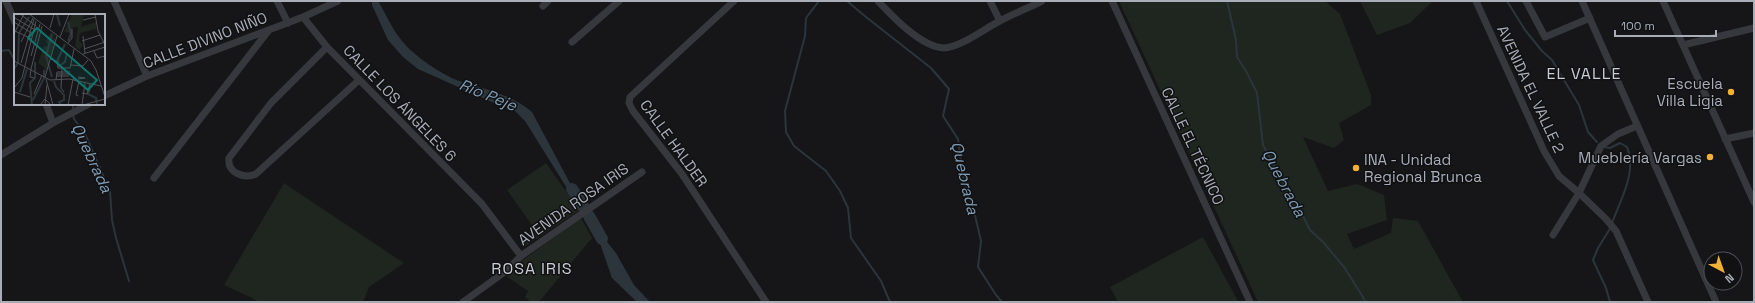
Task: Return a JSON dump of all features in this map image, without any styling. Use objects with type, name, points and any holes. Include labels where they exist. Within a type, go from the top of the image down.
[{"type":"street","points":[[6,1],[14,20]]},
{"type":"street","points":[[114,1],[147,76]]},
{"type":"street","points":[[277,1],[288,23]]},
{"type":"street","name":"CALLE DIVINO NIÑO","points":[[105,96],[147,76],[288,23],[338,1]]},
{"type":"street","points":[[542,6],[548,1]]},
{"type":"street","points":[[572,42],[619,1]]},
{"type":"street","name":"CALLE HALDER","points":[[734,1],[630,97],[629,103],[682,174],[766,302]]},
{"type":"street","points":[[878,1],[894,19],[908,30],[938,47],[944,48],[956,45],[1000,21],[1042,1]]},
{"type":"street","points":[[990,1],[1000,21]]},
{"type":"street","name":"CALLE EL TÉCNICO","points":[[1112,1],[1250,302]]},
{"type":"street","name":"AVENIDA EL VALLE 2","points":[[1476,1],[1544,151],[1559,176],[1579,193],[1614,230],[1648,302]]},
{"type":"street","points":[[1526,1],[1545,37],[1590,18]]},
{"type":"street","points":[[1582,1],[1716,302]]},
{"type":"street","points":[[1663,1],[1754,202]]},
{"type":"street","name":"CALLE LOS ÁNGELES 6","points":[[303,17],[327,47],[482,204],[521,256]]},
{"type":"street","points":[[1683,45],[1754,28]]},
{"type":"street","points":[[154,178],[269,30]]},
{"type":"street","points":[[327,47],[271,102],[229,158],[228,165],[231,169],[244,176],[256,174],[359,80]]},
{"type":"street","points":[[46,105],[53,123]]},
{"type":"street","points":[[1,155],[53,123],[87,105]]},
{"type":"street","points":[[1553,235],[1579,193],[1601,146],[1618,134],[1637,126]]},
{"type":"street","points":[[1725,139],[1754,132]]},
{"type":"street","name":"AVENIDA ROSA IRIS","points":[[462,302],[506,271],[521,256],[642,172]]},
{"type":"shaded area","points":[[1119,1],[1325,1],[1340,14],[1371,95],[1371,105],[1339,123],[1344,140],[1334,148],[1303,137],[1328,191],[1357,184],[1384,195],[1387,220],[1347,234],[1354,249],[1391,233],[1393,218],[1418,221],[1463,302],[1258,302]]},
{"type":"shaded area","points":[[1360,1],[1433,1],[1410,23],[1377,35]]},
{"type":"shaded area","points":[[546,163],[570,197],[581,209],[524,247],[519,240],[534,228],[507,190]]},
{"type":"shaded area","points":[[284,183],[404,263],[369,287],[363,302],[260,302],[224,285]]},
{"type":"shaded area","points":[[581,218],[592,238],[539,302],[531,302],[525,297],[528,291],[506,276],[523,260]]},
{"type":"shaded area","points":[[1203,237],[1238,301],[1118,302],[1110,287]]},
{"type":"water","points":[[372,1],[378,1],[398,36],[413,53],[428,64],[459,81],[516,101],[532,112],[580,202],[570,193],[525,121],[515,111],[418,69],[403,57],[388,40],[372,5]]},
{"type":"water","points":[[594,226],[616,253],[634,285],[650,302],[637,302],[612,278]]},
{"type":"waterway","name":"Quebrada","points":[[819,1],[806,18],[805,36],[785,111],[786,132],[794,146],[826,171],[840,191],[848,208],[851,238],[881,281],[890,302]]},
{"type":"waterway","name":"Quebrada","points":[[847,1],[931,68],[949,89],[943,116],[958,139],[963,176],[974,211],[981,241],[978,267],[1002,302]]},
{"type":"waterway","name":"Quebrada","points":[[1227,1],[1236,40],[1237,57],[1257,93],[1263,145],[1310,230],[1323,242],[1344,267],[1366,302]]},
{"type":"waterway","points":[[1507,1],[1525,30],[1542,51],[1552,60],[1579,105],[1588,132],[1597,142]]},
{"type":"waterway","name":"Quebrada","points":[[1,51],[9,50],[14,59]]},
{"type":"waterway","name":"Quebrada","points":[[73,105],[73,110]]},
{"type":"waterway","name":"Quebrada","points":[[73,114],[74,119],[85,134],[110,191],[112,220],[129,281]]},
{"type":"waterway","points":[[1604,147],[1610,148],[1620,143],[1627,147],[1630,157],[1627,185],[1612,223]]},
{"type":"waterway","name":"Río Peje","points":[[572,189],[583,206]]},
{"type":"waterway","name":"Río Peje","points":[[589,216],[602,239]]},
{"type":"waterway","points":[[1610,302],[1606,288],[1593,260],[1598,248],[1611,227]]},
{"type":"place","name":"Escuela Villa Ligia","points":[[1731,92]]},
{"type":"place","name":"Mueblería Vargas","points":[[1710,157]]},
{"type":"place","name":"INA - Unidad Regional Brunca","points":[[1356,168]]},
{"type":"district","name":"EL VALLE","points":[[1584,73]]},
{"type":"district","name":"ROSA IRIS","points":[[532,268]]}]
